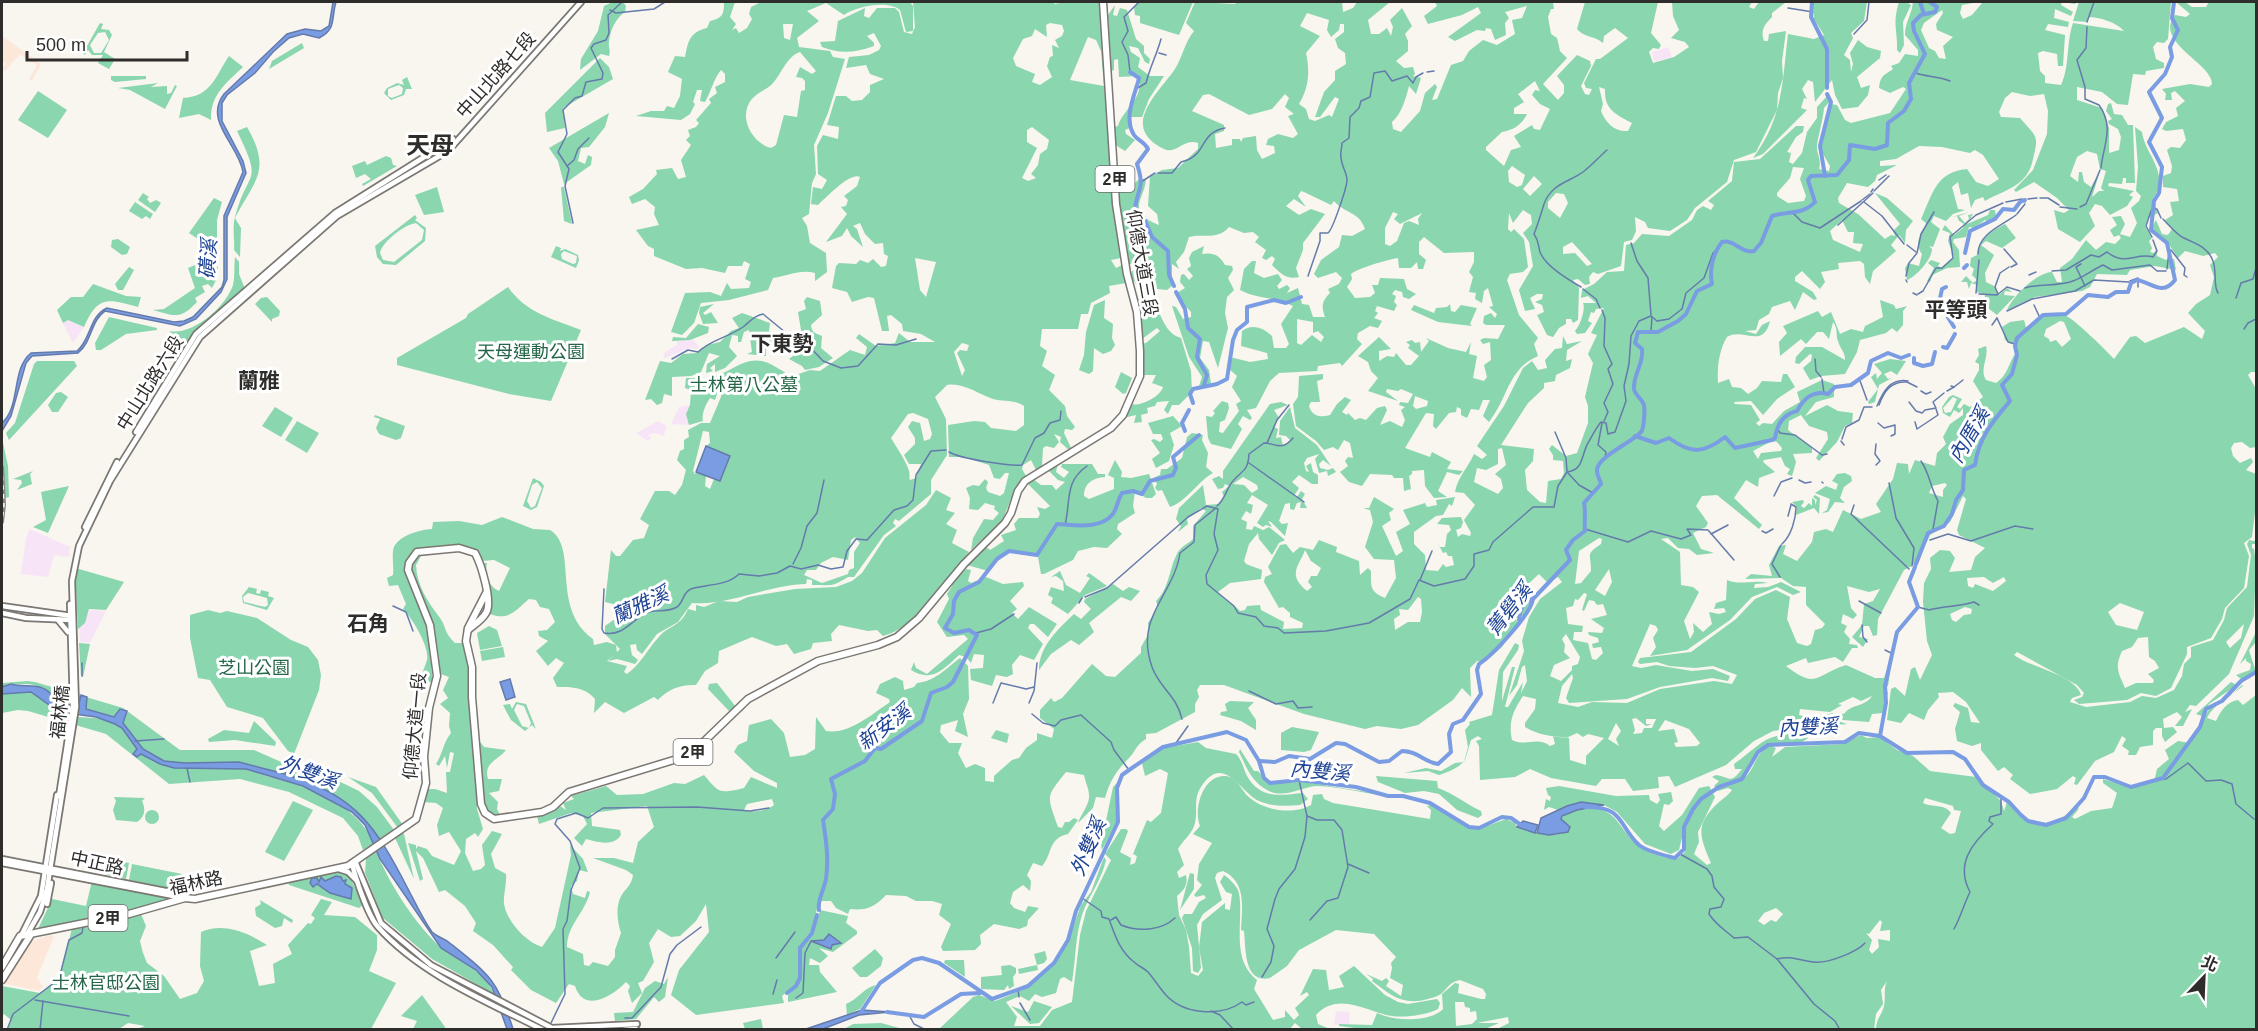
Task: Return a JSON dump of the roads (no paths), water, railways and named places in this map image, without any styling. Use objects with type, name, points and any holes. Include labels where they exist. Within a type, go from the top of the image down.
[{"type":"main road","name":"中山北路七段","points":[[427,160],[448,151],[579,2]]},
{"type":"main road","name":"仰德大道三段","points":[[484,813],[495,819],[542,812],[553,807],[569,792],[690,755],[748,699],[818,661],[878,645],[904,632],[975,552],[1005,523],[1018,491],[1025,481],[1114,425],[1131,400],[1140,376],[1137,312],[1127,274],[1116,204],[1103,2]]},
{"type":"main road","name":"中山北路六段","points":[[72,634],[72,570],[79,546],[111,479],[193,345],[337,216],[427,160]]},
{"type":"main road","name":"仰德大道一段","points":[[365,854],[416,819],[425,788],[424,749],[429,708],[437,681],[430,625],[410,579],[409,563],[417,552],[424,549],[467,549],[475,553],[479,562],[488,611],[466,633],[472,667],[472,697],[481,806],[484,813]]},
{"type":"main road","points":[[2,606],[72,618]]},
{"type":"main road","points":[[2,613],[26,618],[58,620],[72,618]]},
{"type":"main road","points":[[58,620],[72,634]]},
{"type":"main road","name":"福林橋","points":[[50,869],[73,706],[72,634]]},
{"type":"main road","points":[[2,973],[46,904],[50,869],[64,799]]},
{"type":"main road","points":[[363,879],[361,865],[365,854]]},
{"type":"main road","name":"福林路","points":[[186,897],[195,899],[333,868],[353,862],[365,854]]},
{"type":"main road","name":"中正路","points":[[2,861],[186,897]]},
{"type":"main road","points":[[353,862],[363,879],[381,923],[431,965],[556,1029],[636,1028]]},
{"type":"main road","points":[[353,862],[375,923],[384,932],[428,970],[543,1029]]},
{"type":"main road","name":"福林路","points":[[25,936],[186,897],[353,862]]},
{"type":"main road","points":[[333,868],[348,872],[359,883]]},
{"type":"main road","points":[[25,936],[50,869]]},
{"type":"main road","points":[[2,967],[13,956]]},
{"type":"main road","points":[[2,980],[13,956]]},
{"type":"main road","points":[[624,1029],[636,1028]]},
{"type":"water","name":"磺溪","points":[[333,2],[336,2],[332,23],[325,35],[319,38],[303,34],[289,38],[255,73],[227,95],[222,103],[222,121],[243,161],[246,173],[227,217],[227,279],[221,292],[196,319],[180,326],[105,311],[100,315],[86,343],[78,353],[32,356],[26,363],[11,416],[2,431],[2,423],[12,407],[21,368],[31,353],[77,351],[85,341],[93,322],[101,312],[107,308],[174,322],[184,321],[193,317],[222,287],[224,280],[224,216],[243,172],[220,123],[219,104],[224,94],[287,34],[305,29],[321,31],[329,26]]},
{"type":"water","points":[[706,446],[730,456],[720,481],[696,472]]},
{"type":"water","points":[[510,679],[515,697],[506,700],[500,682]]},
{"type":"water","name":"外雙溪","points":[[11,684],[42,688],[51,694],[55,687],[57,688],[57,701],[78,709],[81,695],[87,697],[86,709],[114,717],[120,709],[127,711],[123,723],[143,749],[164,761],[239,762],[285,774],[289,766],[290,776],[332,793],[348,804],[374,831],[432,932],[449,942],[491,980],[502,1000],[513,1029],[507,1029],[492,987],[476,970],[441,948],[380,859],[365,825],[352,812],[303,786],[246,769],[174,768],[141,754],[137,757],[133,754],[137,749],[122,728],[96,717],[59,712],[31,692],[2,694],[2,687]]},
{"type":"water","points":[[1581,802],[1604,805],[1577,810],[1562,816],[1561,819],[1570,827],[1568,832],[1549,835],[1537,833],[1541,818]]},
{"type":"water","points":[[1523,821],[1538,825],[1535,833],[1517,827]]},
{"type":"water","points":[[336,876],[341,877],[343,881],[346,880],[345,884],[352,888],[351,899],[330,893],[317,884],[313,887],[310,883],[312,878],[317,878],[319,882],[321,877],[325,881]]},
{"type":"water","points":[[829,934],[841,943],[832,945],[831,949],[811,941],[824,940]]},
{"type":"water","points":[[862,1010],[890,1012],[859,1015],[823,1029],[806,1029]]},
{"type":"waterway","name":"蘭雅溪","points":[[573,223],[565,186],[569,169],[558,152],[567,134],[563,110],[575,98],[582,96],[586,82],[602,79],[603,73],[591,48],[594,44],[606,40],[609,33],[608,15],[622,2]]},
{"type":"waterway","points":[[610,10],[616,13],[654,9],[665,2]]},
{"type":"waterway","points":[[1130,72],[1128,55],[1122,42],[1128,31],[1124,17],[1139,2]]},
{"type":"waterway","points":[[1812,2],[1811,17],[1827,49],[1827,88]]},
{"type":"waterway","points":[[1854,34],[1867,20],[1869,2]]},
{"type":"waterway","points":[[1920,2],[1924,14]]},
{"type":"waterway","name":"菁礐溪","points":[[1259,761],[1275,762],[1289,756],[1310,759],[1336,743],[1345,744],[1379,762],[1389,761],[1402,751],[1408,751],[1438,764],[1451,752],[1449,734],[1453,724],[1463,720],[1481,694],[1477,670],[1479,664],[1510,634],[1526,614],[1533,599],[1570,560],[1566,550],[1573,540],[1585,531],[1584,503],[1601,484],[1597,473],[1602,460],[1642,430],[1644,405],[1634,389],[1642,354],[1642,349],[1635,343],[1638,332],[1658,332],[1686,314],[1697,291],[1712,284],[1712,262],[1722,242],[1754,251],[1761,243],[1772,216],[1800,211],[1815,202],[1808,180],[1811,176],[1837,175],[1849,160],[1850,145],[1875,149],[1887,145],[1888,123],[1904,111],[1911,99],[1909,83],[1925,54],[1914,31],[1913,23],[1921,15],[1935,12],[1937,7],[1930,2]]},
{"type":"waterway","points":[[2087,22],[2094,2]]},
{"type":"waterway","name":"內厝溪","points":[[1916,564],[1928,533],[1944,526],[1952,514],[1956,500],[1963,490],[1964,470],[1975,465],[1983,438],[2010,401],[2002,385],[2012,374],[2017,355],[2015,346],[2017,338],[2043,315],[2066,314],[2088,295],[2108,297],[2116,292],[2128,292],[2131,283],[2137,280],[2161,288],[2170,285],[2175,280],[2167,243],[2151,230],[2154,201],[2159,193],[2162,167],[2149,142],[2162,118],[2149,92],[2165,74],[2172,57],[2170,47],[2178,30],[2172,18],[2174,2]]},
{"type":"waterway","points":[[1788,8],[1813,12]]},
{"type":"waterway","name":"菁礐溪","points":[[2087,27],[2086,48],[2077,60],[2085,87],[2085,99],[2099,105],[2106,121],[2107,136],[2101,168]]},
{"type":"waterway","points":[[1136,89],[1146,83],[1161,39]]},
{"type":"waterway","points":[[1159,53],[1166,55]]},
{"type":"waterway","points":[[1308,276],[1320,241],[1320,233],[1328,233],[1330,230],[1345,191],[1347,177],[1341,154],[1342,143],[1349,138],[1350,117],[1359,108],[1361,101],[1370,97],[1374,73],[1385,71],[1392,81],[1407,76],[1413,83],[1416,77],[1423,73]]},
{"type":"waterway","points":[[1427,72],[1434,71]]},
{"type":"waterway","points":[[1130,72],[1139,78],[1130,109],[1131,129],[1148,149],[1137,164],[1141,183],[1135,208],[1143,216],[1152,237],[1168,251],[1169,275],[1174,286]]},
{"type":"waterway","points":[[1916,73],[1950,81]]},
{"type":"waterway","points":[[1825,176],[1820,146],[1831,102],[1827,94]]},
{"type":"waterway","points":[[1158,173],[1172,173],[1181,162],[1195,155],[1206,139],[1216,131],[1225,128]]},
{"type":"waterway","points":[[567,166],[574,160],[578,149],[589,138]]},
{"type":"waterway","points":[[1581,287],[1547,262],[1540,252],[1534,234],[1544,204],[1551,192],[1583,172],[1607,150]]},
{"type":"waterway","name":"菁礐溪","points":[[2080,207],[2086,204],[2100,170]]},
{"type":"waterway","points":[[1141,182],[1155,173]]},
{"type":"waterway","points":[[1879,180],[1886,175]]},
{"type":"waterway","points":[[1874,191],[1889,176]]},
{"type":"waterway","points":[[1838,225],[1873,193]]},
{"type":"waterway","points":[[1862,200],[1870,194]]},
{"type":"waterway","name":"菁礐溪","points":[[2028,199],[2037,198]]},
{"type":"waterway","name":"菁礐溪","points":[[2040,198],[2048,198],[2059,205]]},
{"type":"waterway","points":[[2006,202],[2022,199]]},
{"type":"waterway","name":"菁礐溪","points":[[1965,253],[1970,231],[1995,219],[2003,209],[2014,210],[2020,202],[2025,200]]},
{"type":"waterway","points":[[1793,213],[1802,222],[1820,228],[1861,201]]},
{"type":"waterway","points":[[1864,202],[1882,216],[1904,244]]},
{"type":"waterway","points":[[1918,294],[1923,291],[1936,268],[1942,268],[1953,258],[1950,237],[1976,215],[2003,203]]},
{"type":"waterway","points":[[2017,214],[2025,204]]},
{"type":"waterway","name":"菁礐溪","points":[[2060,207],[2077,209]]},
{"type":"waterway","points":[[2152,209],[2157,209],[2161,218]]},
{"type":"waterway","points":[[2151,211],[2146,226],[2152,237]]},
{"type":"waterway","points":[[1906,276],[1909,263],[1917,253],[1921,234],[1934,212]]},
{"type":"waterway","points":[[1978,254],[1979,247],[1986,236],[2016,215]]},
{"type":"waterway","points":[[2163,219],[2179,235],[2201,246],[2211,256],[2218,293]]},
{"type":"waterway","points":[[2052,271],[2066,270],[2091,255],[2099,257],[2107,252],[2125,259],[2141,256],[2153,257],[2157,251],[2153,240]]},
{"type":"waterway","points":[[1631,243],[1637,261],[1648,278],[1651,315]]},
{"type":"waterway","points":[[1907,245],[1916,252]]},
{"type":"waterway","name":"菁礐溪","points":[[1714,252],[1717,249]]},
{"type":"waterway","points":[[2004,249],[2017,264],[2011,267]]},
{"type":"waterway","points":[[2167,269],[2171,250],[2185,268],[2184,275],[2187,277]]},
{"type":"waterway","points":[[1085,597],[1107,588],[1188,517],[1207,506],[1218,509],[1214,534],[1218,550],[1206,575],[1207,584],[1234,606],[1238,613],[1256,617],[1264,626],[1278,628],[1284,633],[1326,631],[1369,623],[1410,599],[1419,580],[1434,586],[1465,579],[1474,566],[1474,554],[1489,550],[1493,542],[1533,507],[1554,507],[1558,486],[1567,472],[1579,465],[1588,443],[1601,422],[1606,423],[1608,434],[1615,432],[1626,401],[1624,386],[1629,364],[1631,336],[1639,321],[1651,316],[1657,321],[1669,319],[1682,309],[1686,293],[1704,278],[1713,253]]},
{"type":"waterway","points":[[2256,256],[2256,262]]},
{"type":"waterway","points":[[1976,293],[1979,260]]},
{"type":"waterway","points":[[2081,264],[2076,267],[2085,286]]},
{"type":"waterway","name":"菁礐溪","points":[[1964,268],[1967,265]]},
{"type":"waterway","points":[[2025,288],[2067,283],[2103,265],[2112,270],[2150,265],[2157,271],[2166,271]]},
{"type":"waterway","points":[[1998,294],[1995,287],[2000,273],[2009,267]]},
{"type":"waterway","points":[[2236,298],[2241,283],[2253,279],[2256,268]]},
{"type":"waterway","points":[[2029,275],[2036,272]]},
{"type":"waterway","name":"內厝溪","points":[[2130,281],[2138,278],[2138,287]]},
{"type":"waterway","points":[[2007,311],[2032,299],[2075,291],[2094,280],[2129,282]]},
{"type":"waterway","name":"菁礐溪","points":[[1946,287],[1942,289],[1939,303],[1954,327]]},
{"type":"waterway","points":[[1979,294],[1997,295],[2007,287],[2020,291]]},
{"type":"waterway","points":[[1583,289],[1596,299],[1600,308]]},
{"type":"waterway","points":[[1176,292],[1185,309],[1188,328],[1200,339],[1197,357],[1207,375],[1204,385]]},
{"type":"waterway","points":[[1913,293],[1917,295]]},
{"type":"waterway","points":[[2256,295],[2256,301]]},
{"type":"waterway","points":[[1193,403],[1190,394],[1193,389],[1217,384],[1227,379],[1233,340],[1237,330],[1247,322],[1247,307],[1274,300],[1286,303],[1301,297]]},
{"type":"waterway","points":[[2034,305],[2040,318]]},
{"type":"waterway","points":[[1602,310],[1605,318],[1604,346],[1612,364],[1608,369],[1613,384],[1604,403],[1608,412],[1604,421]]},
{"type":"waterway","name":"蘭雅溪","points":[[672,359],[688,350],[698,352],[708,344],[743,327],[754,317],[763,314],[791,337],[809,346],[823,361],[841,368],[858,366],[878,344],[896,345],[916,339]]},
{"type":"waterway","points":[[1651,331],[1652,317]]},
{"type":"waterway","points":[[1997,318],[2008,342],[2015,344]]},
{"type":"waterway","points":[[1992,325],[1997,318]]},
{"type":"waterway","points":[[2244,329],[2248,323],[2256,319]]},
{"type":"waterway","name":"菁礐溪","points":[[1943,347],[1947,348],[1955,334]]},
{"type":"waterway","name":"菁礐溪","points":[[1914,358],[1914,363],[1923,366],[1932,364],[1935,352]]},
{"type":"waterway","name":"菁礐溪","points":[[1635,436],[1656,443],[1669,438],[1684,447],[1697,450],[1710,447],[1725,437],[1735,448],[1772,440],[1782,420],[1797,411],[1813,394],[1828,394],[1835,387],[1851,385],[1868,373],[1871,361],[1888,353],[1901,358],[1909,355]]},
{"type":"waterway","points":[[1815,359],[1816,371],[1821,377]]},
{"type":"waterway","points":[[1859,378],[1867,400]]},
{"type":"waterway","points":[[1822,379],[1824,393]]},
{"type":"waterway","points":[[1951,386],[1954,387],[1963,380]]},
{"type":"waterway","points":[[1877,406],[1888,387],[1896,382],[1908,381]]},
{"type":"waterway","points":[[1879,405],[1883,395],[1892,385],[1907,382],[1917,387]]},
{"type":"waterway","points":[[1947,391],[1954,387]]},
{"type":"waterway","points":[[1921,391],[1926,394],[1931,392]]},
{"type":"waterway","points":[[1909,402],[1916,411],[1922,413],[1925,410],[1936,408],[1933,402],[1944,393]]},
{"type":"waterway","points":[[1267,443],[1277,420],[1289,405]]},
{"type":"waterway","points":[[1842,439],[1846,427],[1859,420],[1864,407],[1872,407]]},
{"type":"waterway","points":[[1915,422],[1917,429],[1938,415],[1936,409]]},
{"type":"waterway","points":[[1185,431],[1182,423],[1189,410]]},
{"type":"waterway","name":"蘭雅溪","points":[[949,452],[985,461],[1022,465],[1035,438],[1044,433],[1050,423],[1060,420],[1061,411]]},
{"type":"waterway","points":[[1602,423],[1598,445],[1606,452],[1605,458]]},
{"type":"waterway","points":[[1878,423],[1884,428],[1895,425],[1895,434],[1891,436]]},
{"type":"waterway","points":[[1777,428],[1780,433],[1795,435],[1822,455],[1827,454]]},
{"type":"waterway","points":[[1555,432],[1566,458],[1567,471]]},
{"type":"waterway","name":"新安溪","points":[[819,910],[827,864],[823,820],[833,809],[835,794],[831,779],[865,761],[875,748],[881,749],[922,721],[931,693],[953,682],[977,635],[969,630],[954,633],[945,628],[953,614],[954,601],[959,592],[979,582],[997,559],[1009,551],[1037,555],[1057,524],[1086,525],[1108,519],[1113,514],[1122,493],[1133,491],[1142,494],[1150,481],[1173,475],[1176,468],[1173,457],[1199,435]]},
{"type":"waterway","points":[[1217,506],[1231,483],[1246,468],[1249,454],[1264,443],[1282,446],[1293,438]]},
{"type":"waterway","points":[[1841,441],[1844,445]]},
{"type":"waterway","points":[[1876,444],[1875,454],[1880,461],[1876,465]]},
{"type":"waterway","name":"蘭雅溪","points":[[604,589],[602,629],[604,633],[611,633],[618,632],[649,612],[677,607],[691,589],[723,583],[739,574],[759,576],[777,573],[790,566],[801,569],[818,565],[831,569],[843,567],[847,551],[856,539],[867,540],[894,510],[907,506],[913,500],[916,475],[931,451],[946,450]]},
{"type":"waterway","points":[[1921,461],[1938,501],[1933,529]]},
{"type":"waterway","points":[[1249,463],[1304,502]]},
{"type":"waterway","points":[[1065,525],[1072,485],[1087,466]]},
{"type":"waterway","points":[[1568,473],[1579,485],[1593,493]]},
{"type":"waterway","points":[[1774,496],[1781,482],[1792,478]]},
{"type":"waterway","name":"蘭雅溪","points":[[793,564],[801,548],[807,526],[817,513],[824,480]]},
{"type":"waterway","points":[[1799,480],[1805,483],[1811,482]]},
{"type":"waterway","points":[[1889,483],[1896,518],[1914,548],[1912,566]]},
{"type":"waterway","points":[[1782,544],[1788,537],[1794,522],[1796,507],[1791,504]]},
{"type":"waterway","points":[[1788,516],[1791,505]]},
{"type":"waterway","points":[[1854,505],[1851,514],[1909,569]]},
{"type":"waterway","points":[[1182,719],[1176,703],[1155,675],[1148,649],[1148,634],[1151,620],[1171,581],[1180,553],[1194,542],[1195,525],[1216,508]]},
{"type":"waterway","points":[[1711,534],[1728,525]]},
{"type":"waterway","points":[[1930,540],[1948,534],[1971,541],[2015,526],[2033,529]]},
{"type":"waterway","points":[[1585,529],[1628,542],[1651,531],[1681,539],[1691,535],[1687,529],[1708,530],[1734,560]]},
{"type":"waterway","points":[[1762,531],[1766,533],[1773,529]]},
{"type":"waterway","points":[[1780,577],[1772,564],[1781,545]]},
{"type":"waterway","points":[[1420,580],[1432,551]]},
{"type":"waterway","name":"內厝溪","points":[[1880,736],[1886,703],[1885,686],[1897,632],[1918,607],[1909,582],[1915,567]]},
{"type":"waterway","points":[[1079,603],[1082,598]]},
{"type":"waterway","points":[[1519,620],[1522,607],[1532,599]]},
{"type":"waterway","points":[[1859,601],[1881,613]]},
{"type":"waterway","points":[[1918,607],[1929,610],[1974,602],[1979,605]]},
{"type":"waterway","points":[[393,606],[406,612],[413,631]]},
{"type":"waterway","points":[[976,633],[991,629],[1014,614]]},
{"type":"waterway","points":[[1862,625],[1863,637],[1867,642]]},
{"type":"waterway","name":"內厝溪","points":[[1885,650],[1893,654]]},
{"type":"waterway","points":[[82,663],[82,676]]},
{"type":"waterway","points":[[1029,703],[1034,691],[1037,663]]},
{"type":"waterway","name":"內雙溪","points":[[1585,807],[1607,810],[1619,818],[1639,845],[1675,858],[1684,849],[1684,827],[1701,799],[1719,787],[1742,779],[1758,752],[1768,745],[1845,742],[1859,733],[1880,736],[1907,753],[1953,752],[1965,759],[1983,785],[2009,802],[2028,821],[2046,825],[2066,818],[2084,798],[2094,777],[2105,777],[2131,787],[2163,778],[2200,727],[2206,709],[2222,701],[2241,681],[2256,672]]},
{"type":"waterway","points":[[993,703],[1001,683],[1026,689],[1034,687]]},
{"type":"waterway","points":[[1249,691],[1276,704],[1293,701],[1298,708],[1312,707]]},
{"type":"waterway","points":[[1032,714],[1043,723],[1055,726],[1061,720],[1081,715],[1111,742],[1114,750],[1129,770]]},
{"type":"waterway","points":[[1176,743],[1188,726]]},
{"type":"waterway","name":"外雙溪","points":[[861,1012],[880,983],[913,960],[922,958],[939,963],[992,999],[1028,986],[1054,963],[1068,940],[1076,911],[1118,822],[1117,788],[1122,775],[1163,747],[1227,732],[1246,740],[1259,761],[1264,778],[1270,783],[1299,780],[1356,787],[1388,796],[1403,796],[1430,803],[1469,827],[1479,828],[1502,817],[1511,818],[1521,825]]},
{"type":"waterway","points":[[135,741],[164,739]]},
{"type":"waterway","points":[[2155,780],[2166,779],[2188,763],[2206,781],[2221,780],[2232,784],[2236,804],[2254,819]]},
{"type":"waterway","points":[[187,768],[190,782]]},
{"type":"waterway","points":[[1262,977],[1271,962],[1274,946],[1267,929],[1275,899],[1279,889],[1295,869],[1305,837],[1307,816],[1299,780]]},
{"type":"waterway","points":[[1954,929],[1970,892],[1964,872],[1965,863],[1978,839],[1993,824],[1989,821],[1990,817],[2001,814],[2001,798]]},
{"type":"waterway","points":[[551,1023],[565,994],[563,929],[567,921],[571,890],[580,868],[570,841],[555,824],[557,819],[576,813],[588,818],[603,808],[697,807],[750,811],[769,808]]},
{"type":"waterway","points":[[1307,816],[1317,820],[1334,820],[1342,830],[1348,867],[1338,898],[1327,901],[1310,920]]},
{"type":"waterway","points":[[1680,854],[1707,869],[1712,876],[1714,887],[1724,899],[1721,907],[1710,909],[1709,914],[1715,922],[1734,938],[1748,937],[1777,959],[1826,961],[1849,953],[1865,943]]},
{"type":"waterway","points":[[112,873],[119,874],[123,866],[113,863]]},
{"type":"waterway","points":[[1348,864],[1369,873]]},
{"type":"waterway","points":[[1082,898],[1101,911],[1102,917],[1109,919],[1118,942],[1125,952],[1148,972],[1173,1001],[1192,1010],[1213,1012],[1242,1002],[1246,1005],[1254,1002]]},
{"type":"waterway","name":"新安溪","points":[[787,993],[796,986],[800,978],[800,948],[812,933],[817,915]]},
{"type":"waterway","points":[[1111,920],[1116,917],[1121,925],[1135,929],[1149,929],[1163,926],[1175,918]]},
{"type":"waterway","points":[[7,1030],[13,1014],[59,979],[69,940],[82,933],[83,927]]},
{"type":"waterway","points":[[625,1018],[632,1018],[661,987],[670,954],[677,945],[701,927]]},
{"type":"waterway","points":[[776,958],[795,932]]},
{"type":"waterway","points":[[796,998],[803,993],[805,953],[811,941]]},
{"type":"waterway","points":[[1777,959],[1814,1004],[1835,1021],[1840,1030]]},
{"type":"waterway","points":[[773,994],[777,980]]},
{"type":"waterway","name":"外雙溪","points":[[1018,990],[1019,997]]},
{"type":"waterway","name":"外雙溪","points":[[887,1012],[924,1017],[961,994],[980,993]]},
{"type":"waterway","points":[[35,1000],[129,1016]]},
{"type":"waterway","points":[[40,1030],[43,1001]]},
{"type":"waterway","points":[[1020,1003],[1030,1020]]},
{"type":"waterway","points":[[1211,1011],[1220,1015],[1234,1030]]},
{"type":"waterway","points":[[909,1015],[914,1024],[926,1030]]},
{"type":"railway","points":[[2,467],[4,505],[2,522]]},
{"type":"district","name":"天母","points":[[430,145]]},
{"type":"district","name":"平等頭","points":[[1956,309]]},
{"type":"district","name":"下東勢","points":[[782,343]]},
{"type":"district","name":"蘭雅","points":[[259,380]]},
{"type":"district","name":"石角","points":[[368,623]]},
{"type":"park label","name":"天母運動公園","points":[[531,352]]},
{"type":"park label","name":"士林第八公墓","points":[[744,385]]},
{"type":"park label","name":"芝山公園","points":[[254,668]]},
{"type":"park label","name":"士林官邸公園","points":[[106,983]]}]
